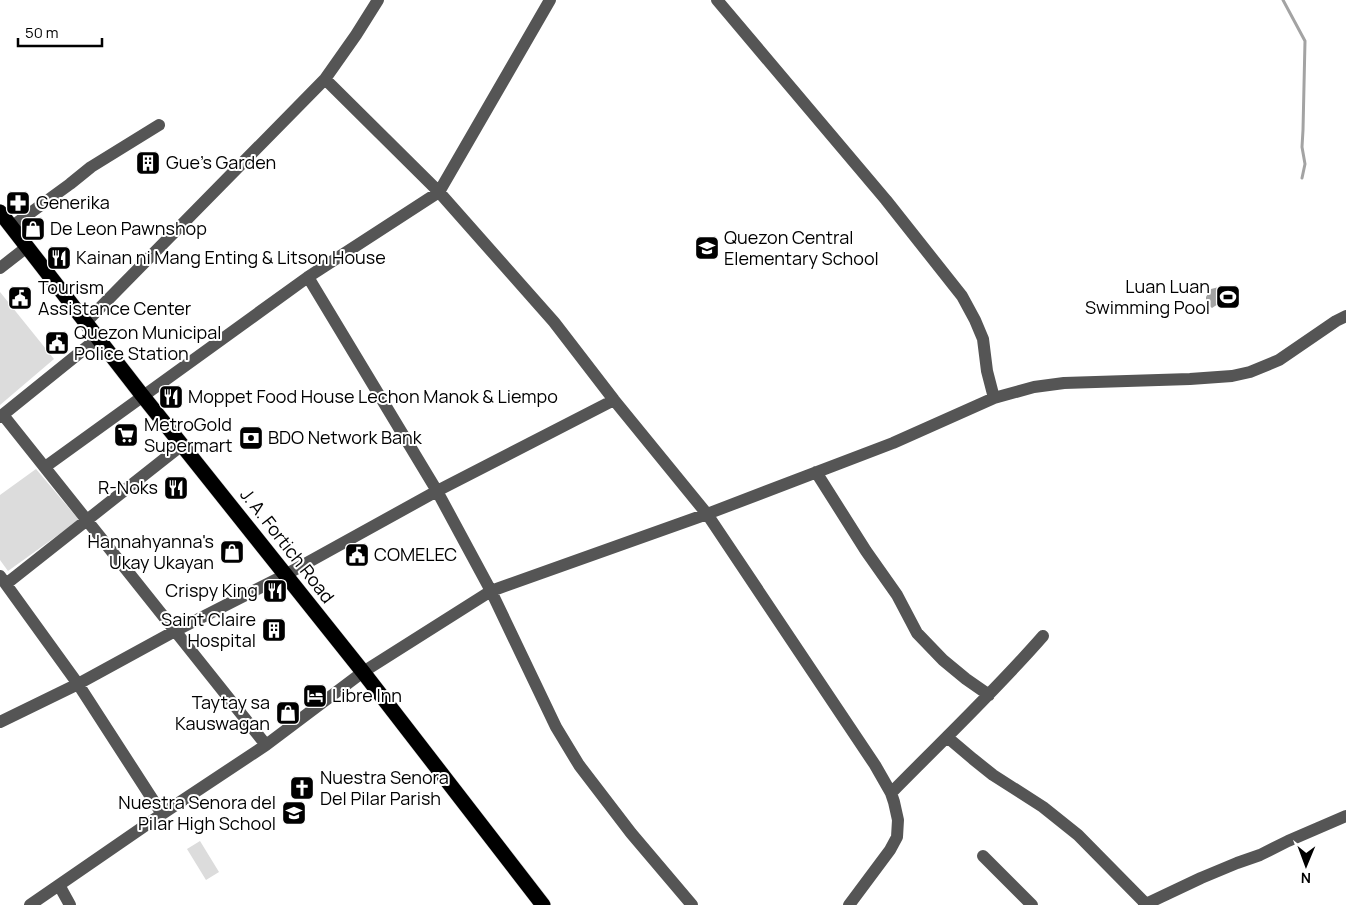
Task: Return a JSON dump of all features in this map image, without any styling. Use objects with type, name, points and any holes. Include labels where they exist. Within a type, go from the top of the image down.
[{"type":"highway","name":"J. A. Fortich Road","points":[[0,212],[142,395],[363,672],[543,905]]},
{"type":"street","points":[[86,322],[325,79],[378,0]]},
{"type":"street","points":[[44,467],[308,277],[439,192],[550,0]]},
{"type":"street","points":[[717,0],[886,200],[962,296],[983,339],[994,398]]},
{"type":"street","points":[[325,79],[439,192],[554,322],[614,400],[707,514],[875,765],[894,802],[898,820],[896,837],[890,850],[849,905]]},
{"type":"street","points":[[12,227],[91,167],[159,126]]},
{"type":"street","points":[[0,268],[27,247]]},
{"type":"street","points":[[308,277],[437,491],[491,591],[556,727],[579,765],[631,833],[692,905]]},
{"type":"street","points":[[30,905],[162,814],[266,746],[363,672],[491,591],[707,514],[915,434],[994,398],[1034,387],[1064,383],[1190,379],[1232,376],[1250,372],[1278,360],[1346,316]]},
{"type":"street","points":[[98,338],[2,416],[266,746]]},
{"type":"street","points":[[0,722],[78,684],[175,631],[285,575],[437,491],[614,400]]},
{"type":"street","points":[[162,814],[78,684],[3,580],[87,520],[182,445]]},
{"type":"street","points":[[816,472],[866,551],[897,595],[917,633],[943,660],[989,695]]},
{"type":"street","points":[[891,793],[989,695],[1043,636]]},
{"type":"street","points":[[947,737],[973,760],[1044,807],[1078,835],[1145,904],[1346,816]]},
{"type":"street","points":[[983,856],[1032,905]]},
{"type":"street","points":[[59,886],[70,905]]},
{"type":"shaded area","points":[[1219,287],[1230,292],[1232,298],[1231,305],[1225,308],[1218,304],[1212,308],[1206,303],[1206,297],[1211,289]]},
{"type":"shaded area","points":[[0,292],[54,359],[0,405]]},
{"type":"shaded area","points":[[36,469],[79,520],[8,571],[0,560],[0,495]]},
{"type":"shaded area","points":[[200,841],[219,872],[206,880],[187,849]]},
{"type":"waterway","points":[[1283,0],[1305,41],[1302,147],[1305,164],[1302,178]]},
{"type":"place","name":"Gue's Garden","points":[[148,163]]},
{"type":"place","name":"Generika","points":[[18,203]]},
{"type":"place","name":"De Leon Pawnshop","points":[[33,229]]},
{"type":"place","name":"Quezon Central Elementary School","points":[[707,248]]},
{"type":"place","name":"Kainan ni Mang Enting & Litson House","points":[[59,258]]},
{"type":"place","name":"Luan Luan Swimming Pool","points":[[1228,297]]},
{"type":"place","name":"Tourism Assistance Center","points":[[20,298]]},
{"type":"place","name":"Quezon Municipal Police Station","points":[[57,343]]},
{"type":"place","name":"Moppet Food House Lechon Manok & Liempo","points":[[171,397]]},
{"type":"place","name":"MetroGold Supermart","points":[[126,435]]},
{"type":"place","name":"BDO Network Bank","points":[[251,438]]},
{"type":"place","name":"R-Noks","points":[[176,488]]},
{"type":"place","name":"Hannahyanna's Ukay Ukayan","points":[[232,552]]},
{"type":"place","name":"COMELEC","points":[[357,555]]},
{"type":"place","name":"Crispy King","points":[[275,591]]},
{"type":"place","name":"Saint Claire Hospital","points":[[274,630]]},
{"type":"place","name":"Libre Inn","points":[[315,696]]},
{"type":"place","name":"Taytay sa Kauswagan","points":[[288,713]]},
{"type":"place","name":"Nuestra Senora Del Pilar Parish","points":[[302,788]]},
{"type":"place","name":"Nuestra Senora del Pilar High School","points":[[294,813]]}]
